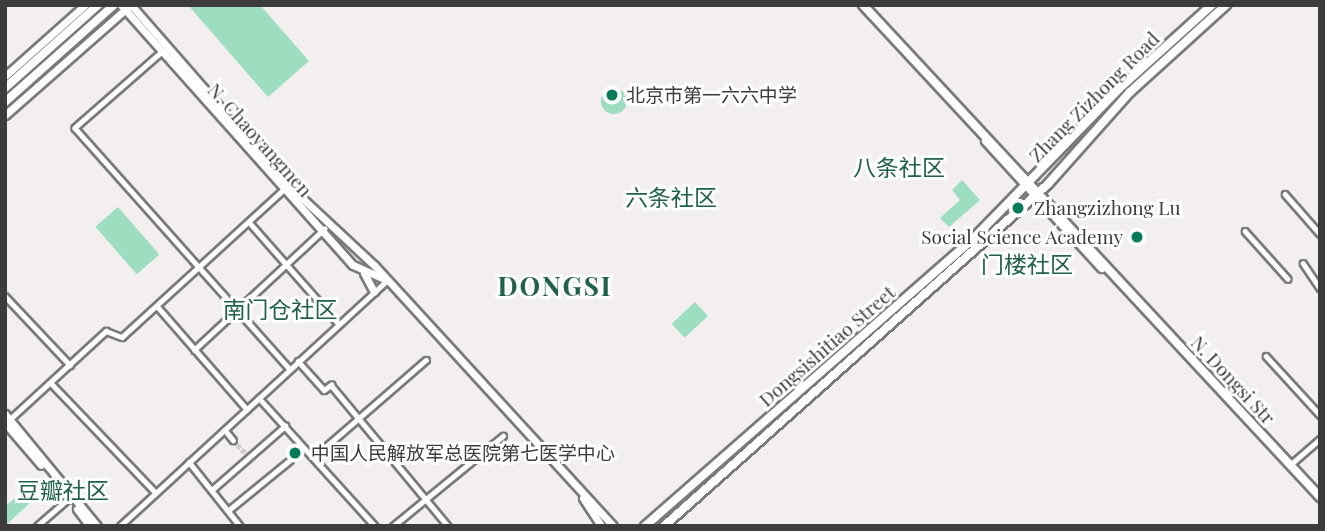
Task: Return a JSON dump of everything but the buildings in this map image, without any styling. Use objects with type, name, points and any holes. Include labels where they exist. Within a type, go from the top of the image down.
[{"type":"main road","points":[[5,76],[85,5]]},
{"type":"main road","points":[[5,88],[98,5]]},
{"type":"main road","points":[[5,102],[114,5]]},
{"type":"main road","name":"N. Dongsi Str","points":[[863,5],[1320,498]]},
{"type":"main road","name":"Zhang Zizhong Road","points":[[1028,186],[1123,85],[1212,5]]},
{"type":"main road","name":"Zhang Zizhong Road","points":[[1037,195],[1130,92],[1226,5]]},
{"type":"main road","points":[[5,115],[127,6]]},
{"type":"main road","name":"N. Chaoyangmen","points":[[127,6],[322,232],[364,273],[387,280]]},
{"type":"main road","points":[[164,50],[328,225],[387,280],[613,526]]},
{"type":"main road","name":"Dongsishitiao Street","points":[[645,526],[1028,186]]},
{"type":"main road","name":"Dongsishitiao Street","points":[[663,526],[1037,195]]},
{"type":"main road","points":[[364,273],[374,292]]},
{"type":"main road","points":[[6,421],[90,526]]},
{"type":"main road","points":[[6,421],[97,526]]},
{"type":"main road","points":[[576,485],[601,526]]},
{"type":"street","points":[[164,50],[75,128],[290,369]]},
{"type":"street","points":[[6,421],[106,331],[122,337],[283,190]]},
{"type":"street","points":[[1284,194],[1320,234]]},
{"type":"street","points":[[249,222],[339,324]]},
{"type":"street","points":[[194,349],[328,225]]},
{"type":"street","points":[[1245,231],[1288,279]]},
{"type":"street","points":[[1303,263],[1320,288]]},
{"type":"street","points":[[120,526],[387,280]]},
{"type":"street","points":[[5,296],[70,365]]},
{"type":"street","points":[[157,306],[247,409]]},
{"type":"street","points":[[1266,356],[1320,415]]},
{"type":"street","points":[[314,457],[426,360]]},
{"type":"street","points":[[298,361],[360,419],[448,526]]},
{"type":"street","points":[[51,383],[155,492]]},
{"type":"street","points":[[259,398],[375,526]]},
{"type":"street","points":[[213,489],[247,455],[285,426]]},
{"type":"street","points":[[225,430],[233,440]]},
{"type":"street","points":[[393,526],[503,436]]},
{"type":"street","points":[[1290,465],[1320,439]]},
{"type":"street","points":[[230,509],[290,460]]},
{"type":"street","points":[[189,463],[230,509],[240,526]]},
{"type":"street","points":[[37,526],[68,499]]},
{"type":"green space","points":[[188,5],[260,5],[309,61],[268,97]]},
{"type":"green space","points":[[614,88],[623,92],[627,101],[623,110],[614,114],[605,110],[601,101],[605,92]]},
{"type":"green space","points":[[962,180],[980,200],[949,227],[940,218],[960,200],[952,190]]},
{"type":"green space","points":[[118,207],[159,255],[137,274],[95,227]]},
{"type":"green space","points":[[695,302],[708,316],[685,338],[672,324]]},
{"type":"green space","points":[[40,479],[47,487],[5,526],[5,506]]},
{"type":"tunnel","points":[[233,440],[246,454]]},
{"type":"place","name":"北京市第一六六中学","points":[[612,95]]},
{"type":"place","name":"Zhangzizhong Lu","points":[[1018,208]]},
{"type":"place","name":"Social Science Academy","points":[[1137,237]]},
{"type":"place","name":"中国人民解放军总医院第七医学中心","points":[[295,453]]},
{"type":"district","name":"八条社区","points":[[899,167]]},
{"type":"district","name":"六条社区","points":[[671,197]]},
{"type":"district","name":"门楼社区","points":[[1027,264]]},
{"type":"district","name":"DONGSI","points":[[555,286]]},
{"type":"district","name":"南门仓社区","points":[[280,309]]},
{"type":"district","name":"豆瓣社区","points":[[63,490]]}]
